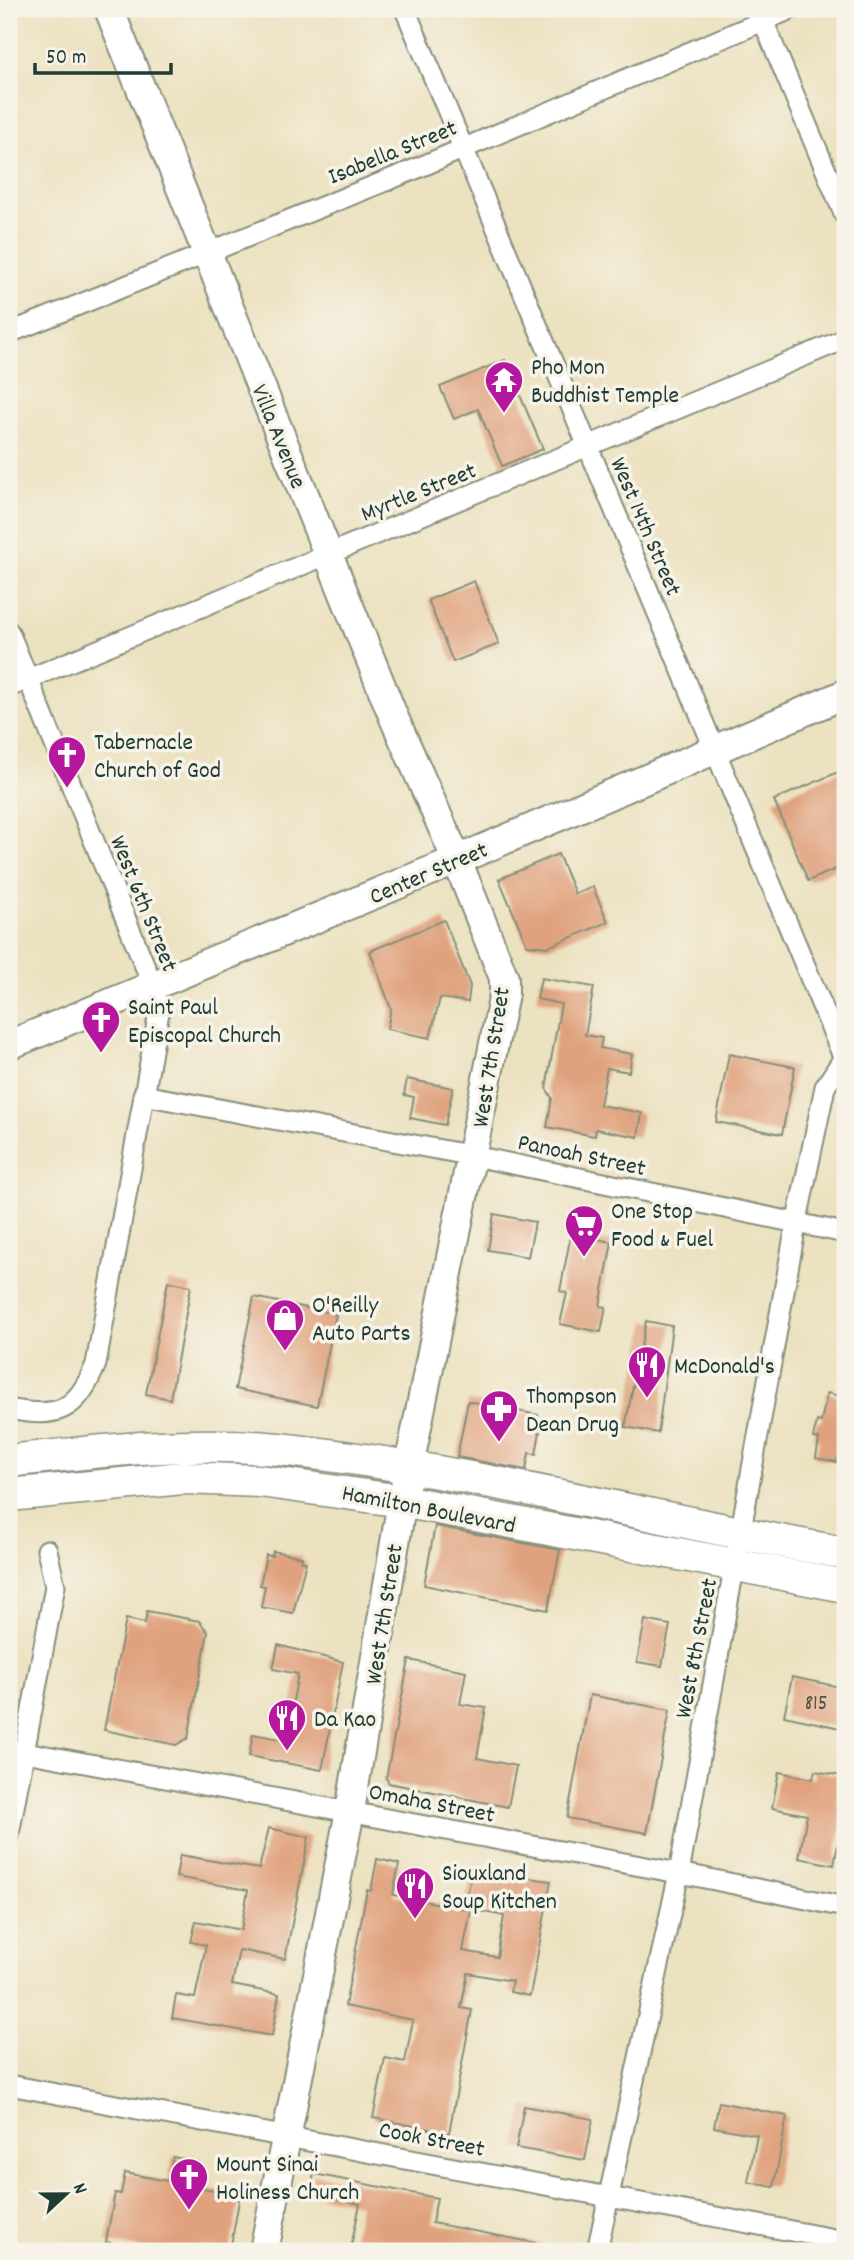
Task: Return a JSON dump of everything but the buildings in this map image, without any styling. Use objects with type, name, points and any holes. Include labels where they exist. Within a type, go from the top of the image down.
[{"type":"main road","name":"Villa Avenue","points":[[109,9],[394,718],[457,860]]},
{"type":"main road","name":"Center Street","points":[[9,1045],[457,860],[845,694]]},
{"type":"main road","name":"West 7th Street","points":[[264,2251],[349,1811],[402,1501],[474,1156],[504,994],[504,978],[457,860]]},
{"type":"main road","name":"Hamilton Boulevard","points":[[9,1461],[190,1445],[277,1449],[409,1469],[845,1553]]},
{"type":"main road","name":"Hamilton Boulevard","points":[[9,1495],[183,1478],[260,1480],[402,1501],[845,1586]]},
{"type":"street","name":"West 14th Street","points":[[405,9],[845,1058]]},
{"type":"street","name":"Isabella Street","points":[[9,334],[464,149],[761,15],[791,9]]},
{"type":"street","points":[[761,15],[845,216]]},
{"type":"street","name":"Myrtle Street","points":[[9,687],[588,449],[845,339]]},
{"type":"street","name":"West 6th Street","points":[[9,632],[153,986],[159,1012],[96,1364],[85,1392],[70,1403],[47,1413],[9,1409]]},
{"type":"street","name":"West 8th Street","points":[[597,2251],[679,1873],[796,1225],[825,1087],[845,1058]]},
{"type":"street","name":"Panoah Street","points":[[143,1095],[474,1156],[796,1225],[845,1233]]},
{"type":"street","points":[[9,1834],[17,1751],[55,1586],[47,1550]]},
{"type":"street","name":"Omaha Street","points":[[17,1751],[679,1873],[845,1907]]},
{"type":"street","name":"Cook Street","points":[[9,2085],[845,2241]]},
{"type":"place","name":"Pho Mon Buddhist Temple","points":[[504,414]]},
{"type":"place","name":"Tabernacle Church of God","points":[[67,789]]},
{"type":"place","name":"Saint Paul Episcopal Church","points":[[101,1054]]},
{"type":"place","name":"One Stop Food & Fuel","points":[[584,1258]]},
{"type":"place","name":"O'Reilly Auto Parts","points":[[285,1352]]},
{"type":"place","name":"McDonald's","points":[[647,1399]]},
{"type":"place","name":"Thompson Dean Drug","points":[[499,1443]]},
{"type":"place","name":"Da Kao","points":[[287,1752]]},
{"type":"place","name":"Siouxland Soup Kitchen","points":[[415,1920]]},
{"type":"place","name":"Mount Sinai Holiness Church","points":[[189,2211]]}]
